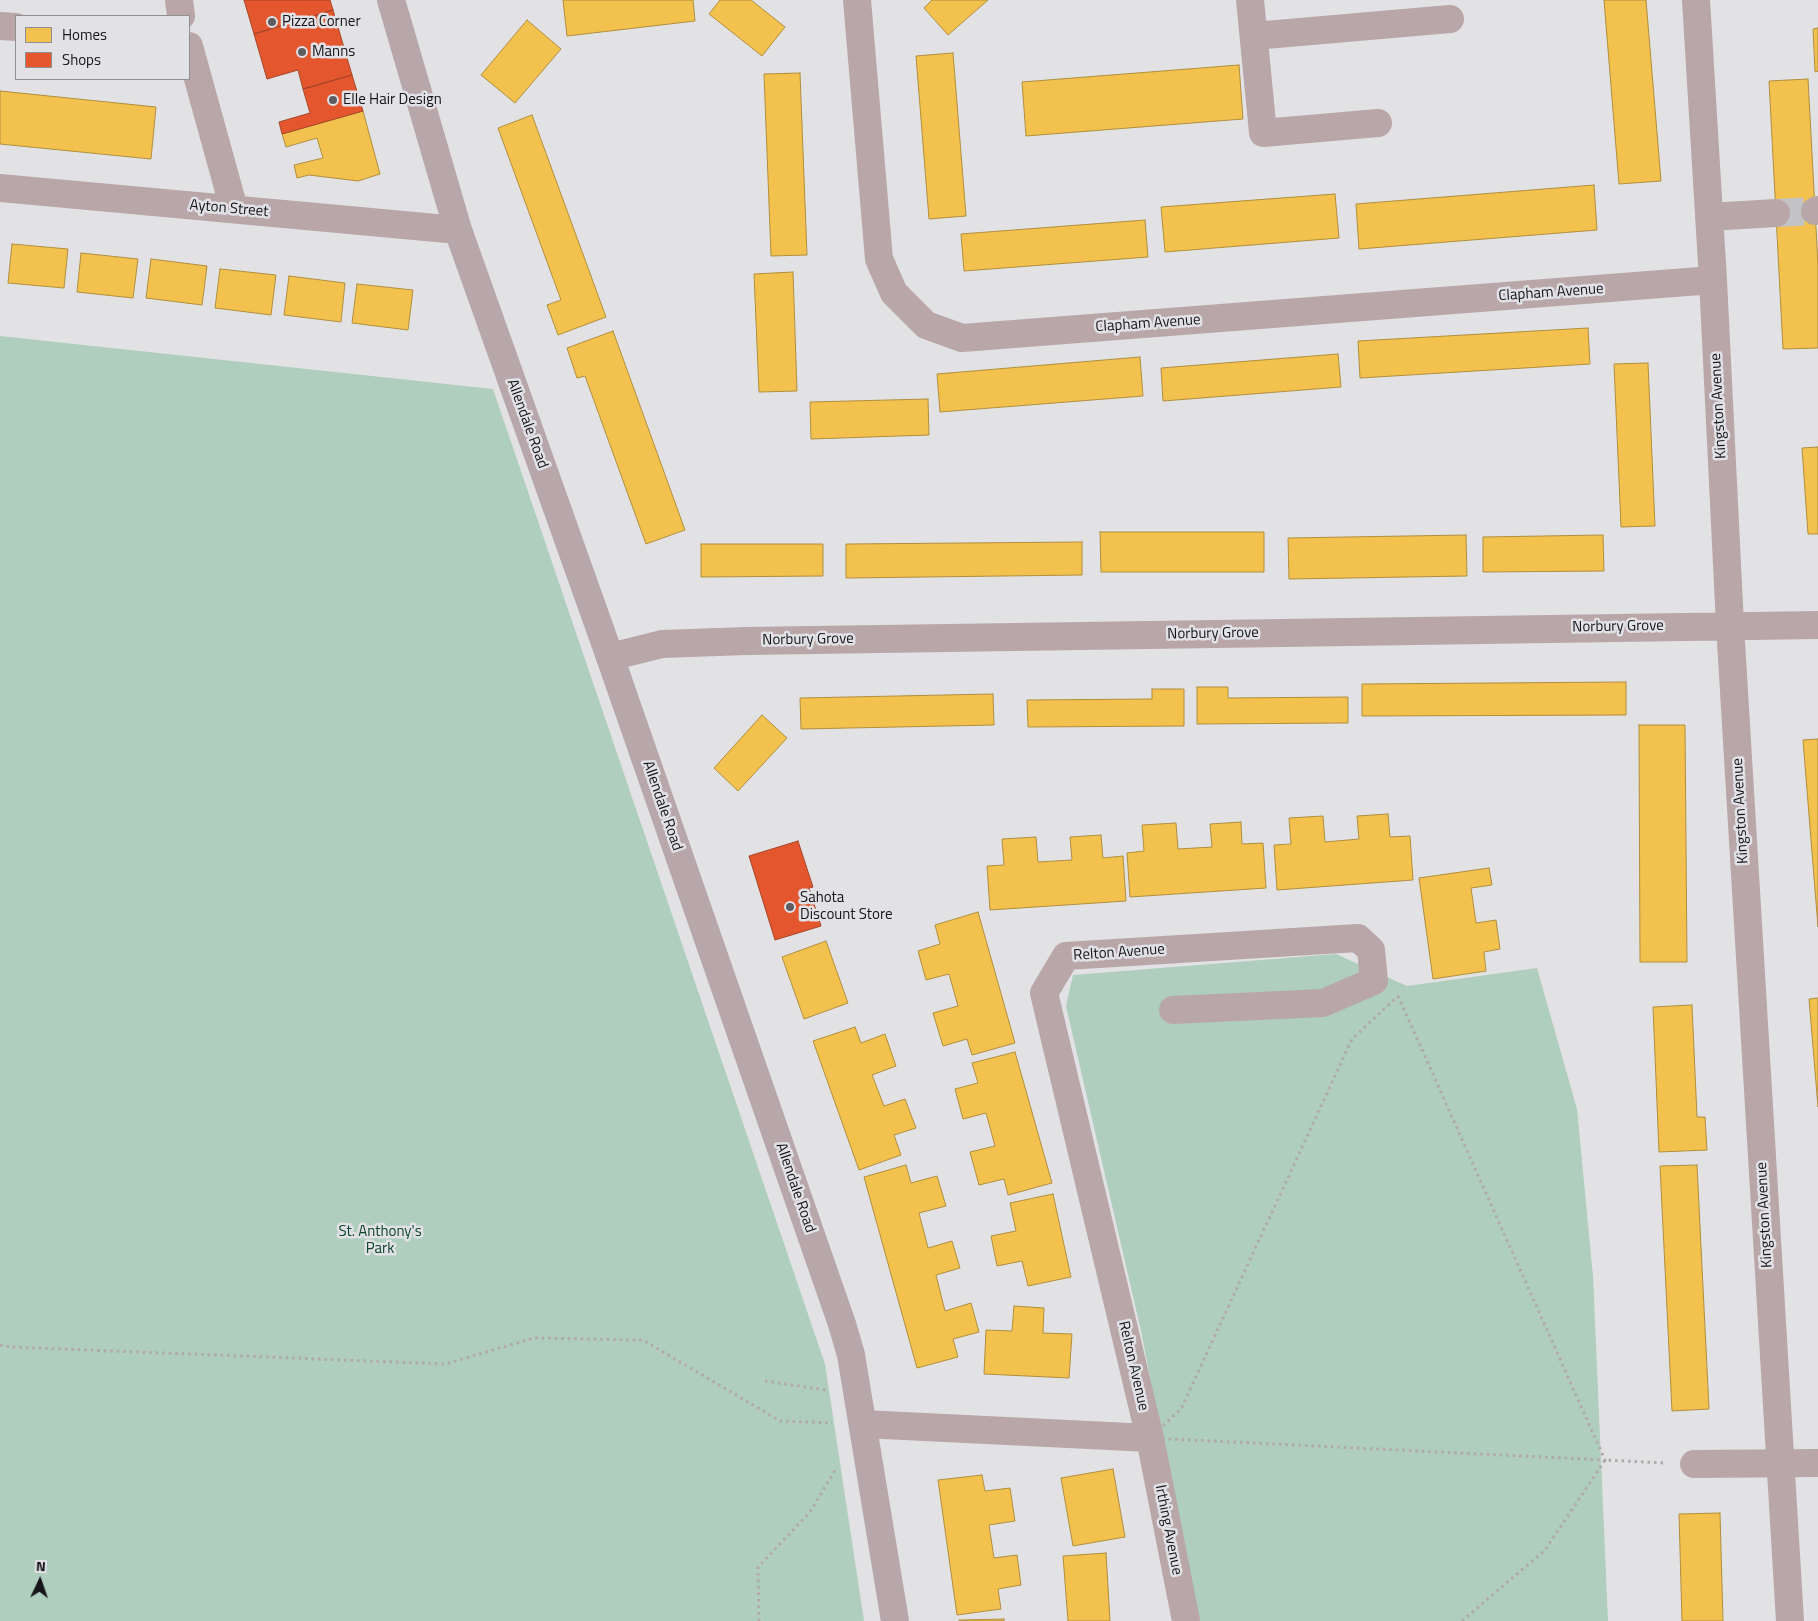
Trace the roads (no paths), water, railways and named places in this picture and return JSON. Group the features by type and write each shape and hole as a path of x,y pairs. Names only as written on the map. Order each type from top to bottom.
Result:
{"main road":[{"name":"Allendale Road","path":"391,0 458,230 610,657 842,1324 851,1355 895,1621"}],"street":[{"path":"179,0 181,15"},
{"name":"Clapham Avenue","path":"857,0 879,259 894,293 926,326 962,338 1713,280"},
{"path":"1250,0 1263,133 1378,123"},
{"name":"Kingston Avenue","path":"1696,0 1713,280 1730,625 1790,1621"},
{"path":"1254,36 1450,19"},
{"path":"0,26 15,27"},
{"path":"190,50 234,209"},
{"name":"Ayton Street","path":"0,188 458,230"},
{"path":"1709,216 1776,213"},
{"name":"Norbury Grove","path":"610,657 662,644 710,642 1818,625"},
{"name":"Relton Avenue","path":"1150,1438 1044,993 1066,956 1358,938 1372,950 1374,981 1323,1003 1172,1010"},
{"path":"863,1424 1150,1438"},
{"name":"Irthing Avenue","path":"1150,1438 1186,1621"},
{"path":"1694,1464 1818,1463"}],"tunnel":[{"path":"1776,213 1815,211"}],"place":[{"name":"Pizza Corner","path":"272,22"},
{"name":"Manns","path":"302,52"},
{"name":"Elle Hair Design","path":"333,100"},
{"name":"Sahota Discount Store","path":"790,907"}],"park label":[{"name":"St. Anthony's Park","path":"380,1240"}]}
